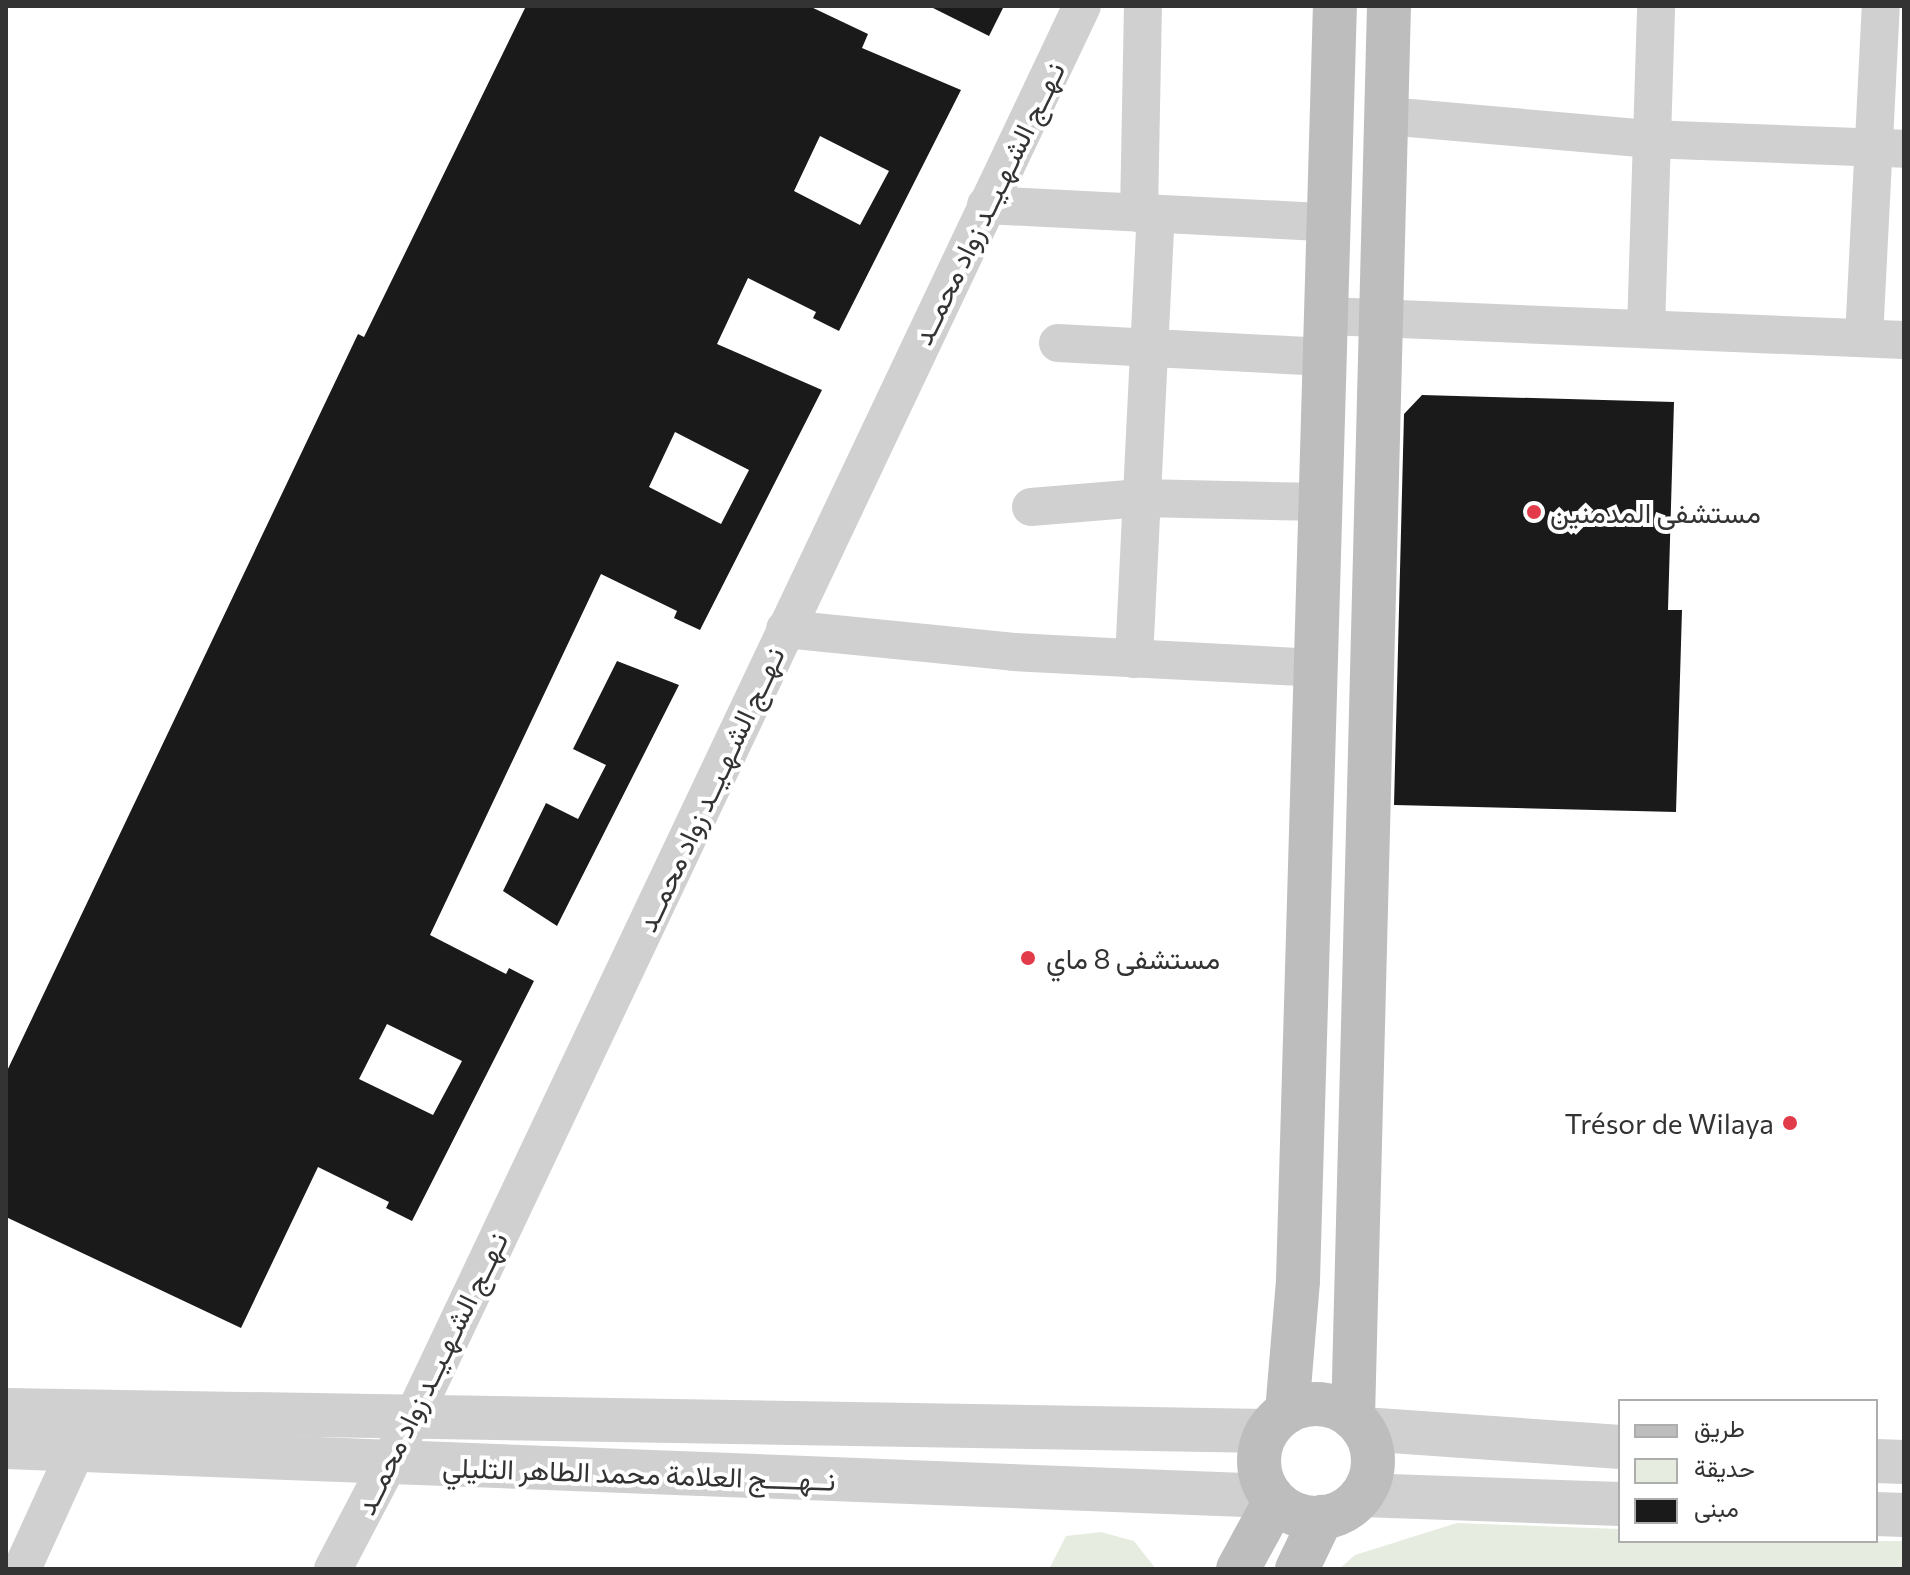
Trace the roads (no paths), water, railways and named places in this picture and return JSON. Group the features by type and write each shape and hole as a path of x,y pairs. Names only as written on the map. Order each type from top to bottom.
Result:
{"main road":[{"path":"1335,6 1326,222 1327,337 1298,1280 1277,1421 1259,1465 1273,1498 1297,1515 1322,1517 1362,1495 1373,1462 1358,1423 1377,317 1389,6"},
{"path":"1277,1421 1321,1404 1358,1423"},
{"path":"1238,1569 1273,1498"},
{"path":"1297,1569 1322,1517"}],"street":[{"name":"نـهــج الشـهـيــد زواد محمــد","path":"333,1569 415,1413 1082,6"},
{"path":"1134,659 1149,344 1143,6"},
{"path":"1646,329 1648,139 1656,6"},
{"path":"1864,338 1891,148 1881,6"},
{"path":"1387,116 1648,139 1891,148"},
{"path":"986,205 1326,222"},
{"path":"1058,343 1149,344 1327,337 1377,317 1904,340"},
{"path":"1031,507 1141,498 1322,502"},
{"path":"785,629 1134,659 1317,668"},
{"name":"نــهــــج العلامة محمد الطاهر التليلي","path":"6,1410 85,1434 388,1465 1273,1498"},
{"name":"نــهــــج العلامة محمد الطاهر التليلي","path":"6,1447 85,1434 415,1413 1277,1421"},
{"path":"1358,1423 1618,1447"},
{"path":"22,1569 85,1434"},
{"path":"1878,1461 1904,1462"},
{"path":"1362,1495 1618,1504"},
{"path":"1878,1514 1904,1515"}],"place":[{"name":"مستشفى المدمنين","path":"1534,512"},
{"name":"مستشفى 8 ماي","path":"1028,958"},
{"name":"Trésor de Wilaya","path":"1790,1123"}]}
